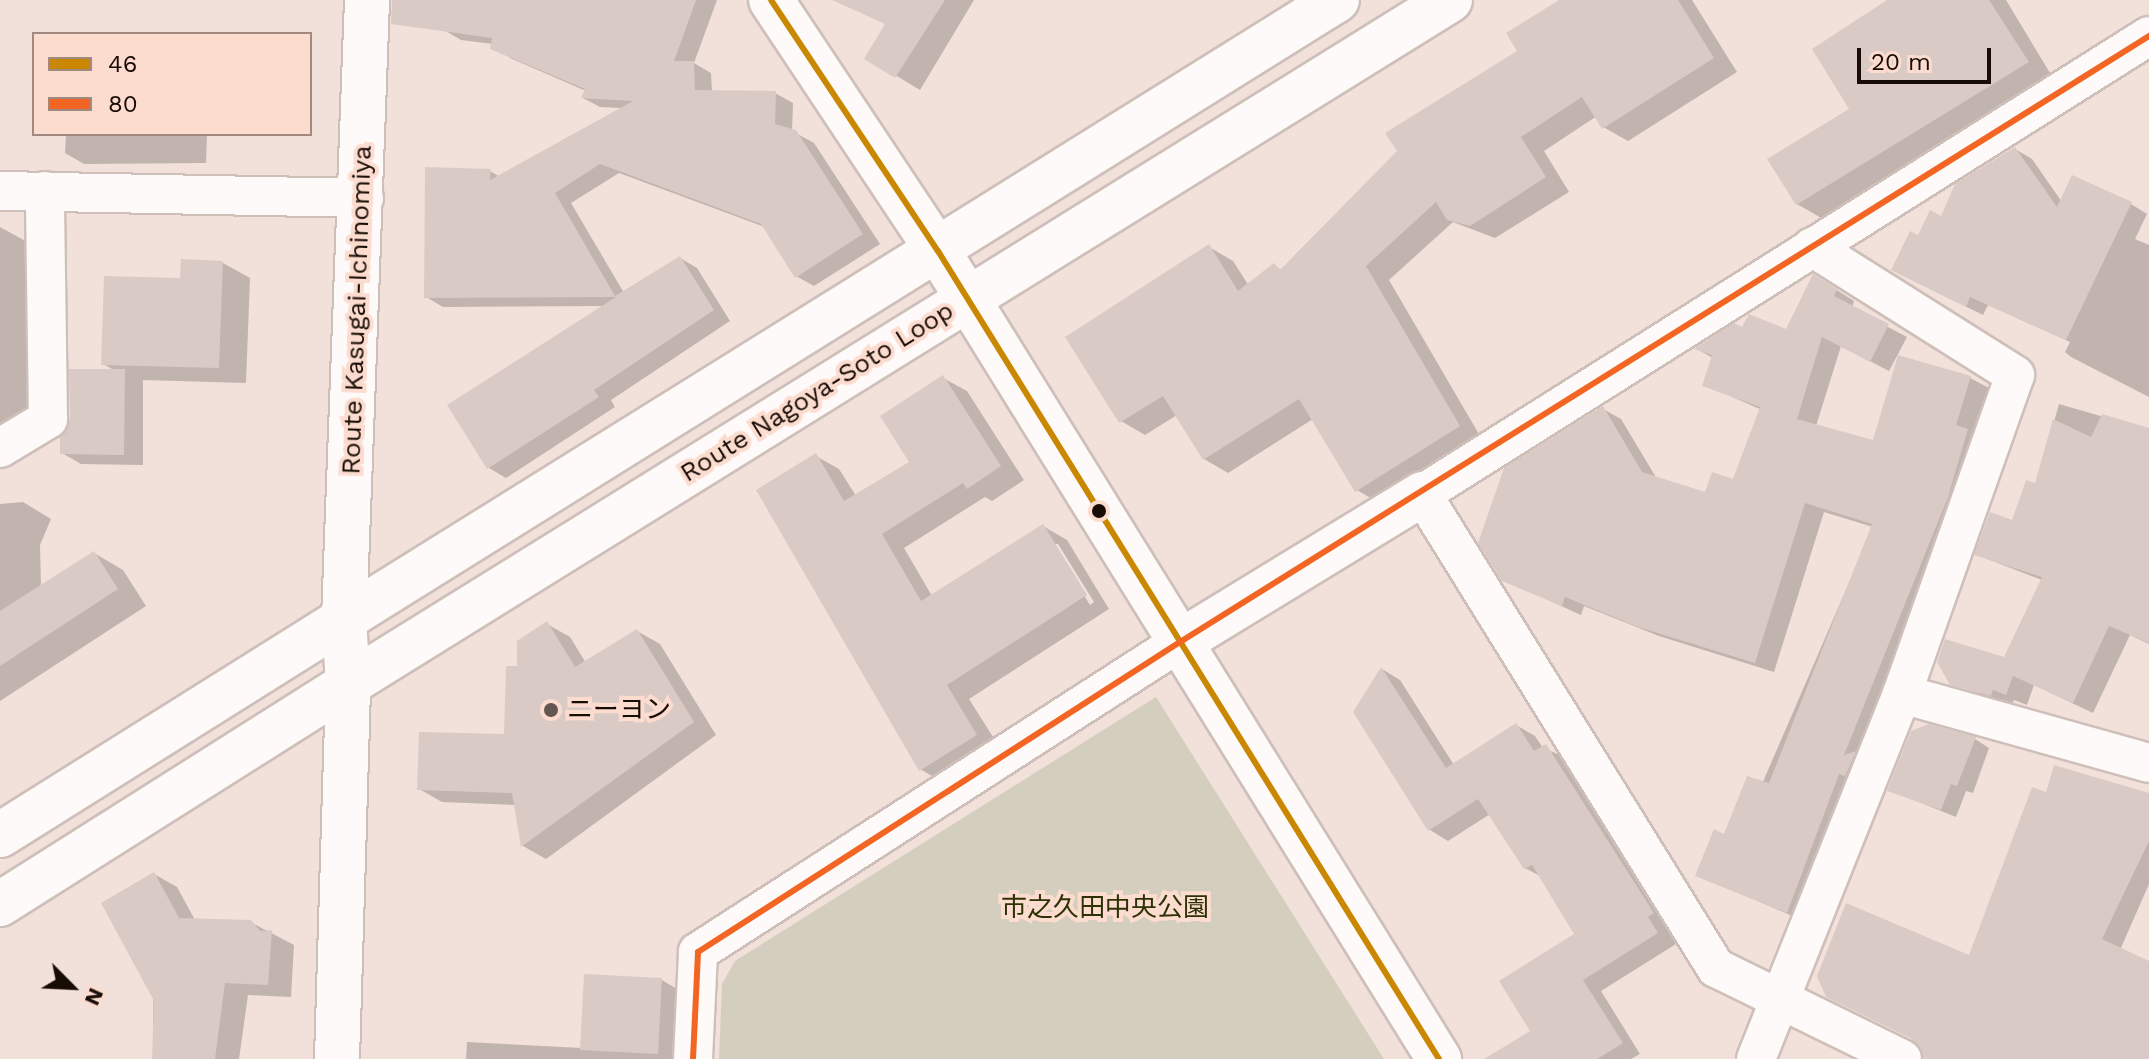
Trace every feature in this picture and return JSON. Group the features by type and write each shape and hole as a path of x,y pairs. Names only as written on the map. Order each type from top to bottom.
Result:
{"main road":[{"name":"Route Kasugai-Ichinomiya","path":"337,1059 348,684 344,619 364,198 367,0"},
{"path":"771,0 938,251 1439,1059"},
{"path":"0,835 1337,0"},
{"name":"Route Nagoya-Soto Loop","path":"348,684 1450,0"},
{"path":"1180,642 1422,494"},
{"path":"0,904 348,684"}],"street":[{"path":"1902,1059 1716,968 1422,494 2149,36"},
{"path":"0,191 364,198"},
{"path":"0,448 48,419 45,191"},
{"path":"1756,1059 1902,694 2015,375 1812,247"},
{"path":"693,1059 698,952 1180,642"},
{"path":"1902,694 2149,763"}],"green space":[{"name":"市之久田中央公園","path":"1156,697 1384,1059 719,1059 722,984 735,961"}],"building":[{"path":"392,0 696,0 674,61 694,61 695,90 776,91 775,124 796,130 863,234 795,278 761,224 600,164 555,193 615,296 680,256 714,310 594,390 599,397 487,469 447,405 616,297 424,298 425,167 491,169 490,180 633,101 581,98 585,89 490,49 492,38 391,24"},
{"path":"832,0 945,0 895,78 864,59 885,24"},
{"path":"1559,0 1678,0 1714,58 1602,129 1582,97 1521,137 1546,177 1470,226 1447,220 1436,202 1366,266 1460,426 1355,492 1299,399 1203,460 1163,396 1119,423 1065,337 1209,244 1238,291 1274,263 1280,270 1397,151 1385,133 1517,51 1506,33"},
{"path":"1887,0 1989,0 2029,62 1796,205 1767,159 1849,109 1812,49"},
{"path":"2015,147 2057,207 2072,175 2132,202 2066,340 1970,297 1966,307 1891,270 1910,231 1918,235 1930,210 1941,216 1955,184"},
{"path":"181,259 223,261 219,368 101,365 104,276 180,278"},
{"path":"1813,274 1837,289 1834,296 1889,324 1870,362 1822,337 1797,419 1873,440 1898,355 1971,376 1956,425 1968,429 1948,497 1844,755 1856,751 1845,776 1839,774 1787,913 1695,876 1714,829 1724,834 1747,776 1769,783 1872,524 1805,503 1755,663 1638,627 1565,597 1562,606 1502,581 1478,543 1504,468 1603,406 1642,472 1705,492 1712,472 1733,479 1760,407 1702,386 1712,355 1694,349 1734,323 1742,327 1749,314 1786,329"},
{"path":"69,369 125,369 124,455 60,454 60,437 70,419"},
{"path":"943,375 1001,466 967,489 963,483 882,534 921,601 1043,524 1087,595 947,685 977,735 919,771 756,490 816,453 844,501 909,462 880,416"},
{"path":"2102,414 2149,428 2149,643 2109,626 2073,703 2013,676 2006,695 1993,690 1991,696 1950,685 1937,662 1945,639 2004,657 2042,577 1974,555 1990,512 2012,520 2026,480 2035,483 2053,419 2091,437"},
{"path":"94,551 118,589 0,666 0,611"},
{"path":"547,621 575,667 637,629 694,722 521,847 512,793 417,790 419,732 504,734 506,666 517,666 517,641"},
{"path":"1381,667 1446,768 1516,723 1534,751 1546,744 1654,913 1648,917 1658,933 1583,980 1623,1043 1597,1059 1484,1059 1530,1031 1499,981 1574,934 1532,865 1524,869 1478,799 1428,831 1353,712"},
{"path":"1929,724 1976,737 1957,786 1951,784 1941,810 1887,791 1911,731"},
{"path":"2054,765 2149,793 2149,841 2102,939 2149,961 2149,1059 1924,1059 1912,1039 1826,997 1817,976 1846,903 1969,955 2032,787 2046,792"},
{"path":"154,872 179,918 251,920 260,931 272,930 268,985 225,983 215,1059 152,1059 154,1001 101,903"},
{"path":"584,974 662,978 658,1054 580,1050"}],"transit line":[{"name":"46","path":"771,0 938,251 1439,1059"},
{"name":"80","path":"693,1059 698,952 1180,642 2149,36"}],"place":[{"name":"ニーヨン","path":"551,710"}]}
